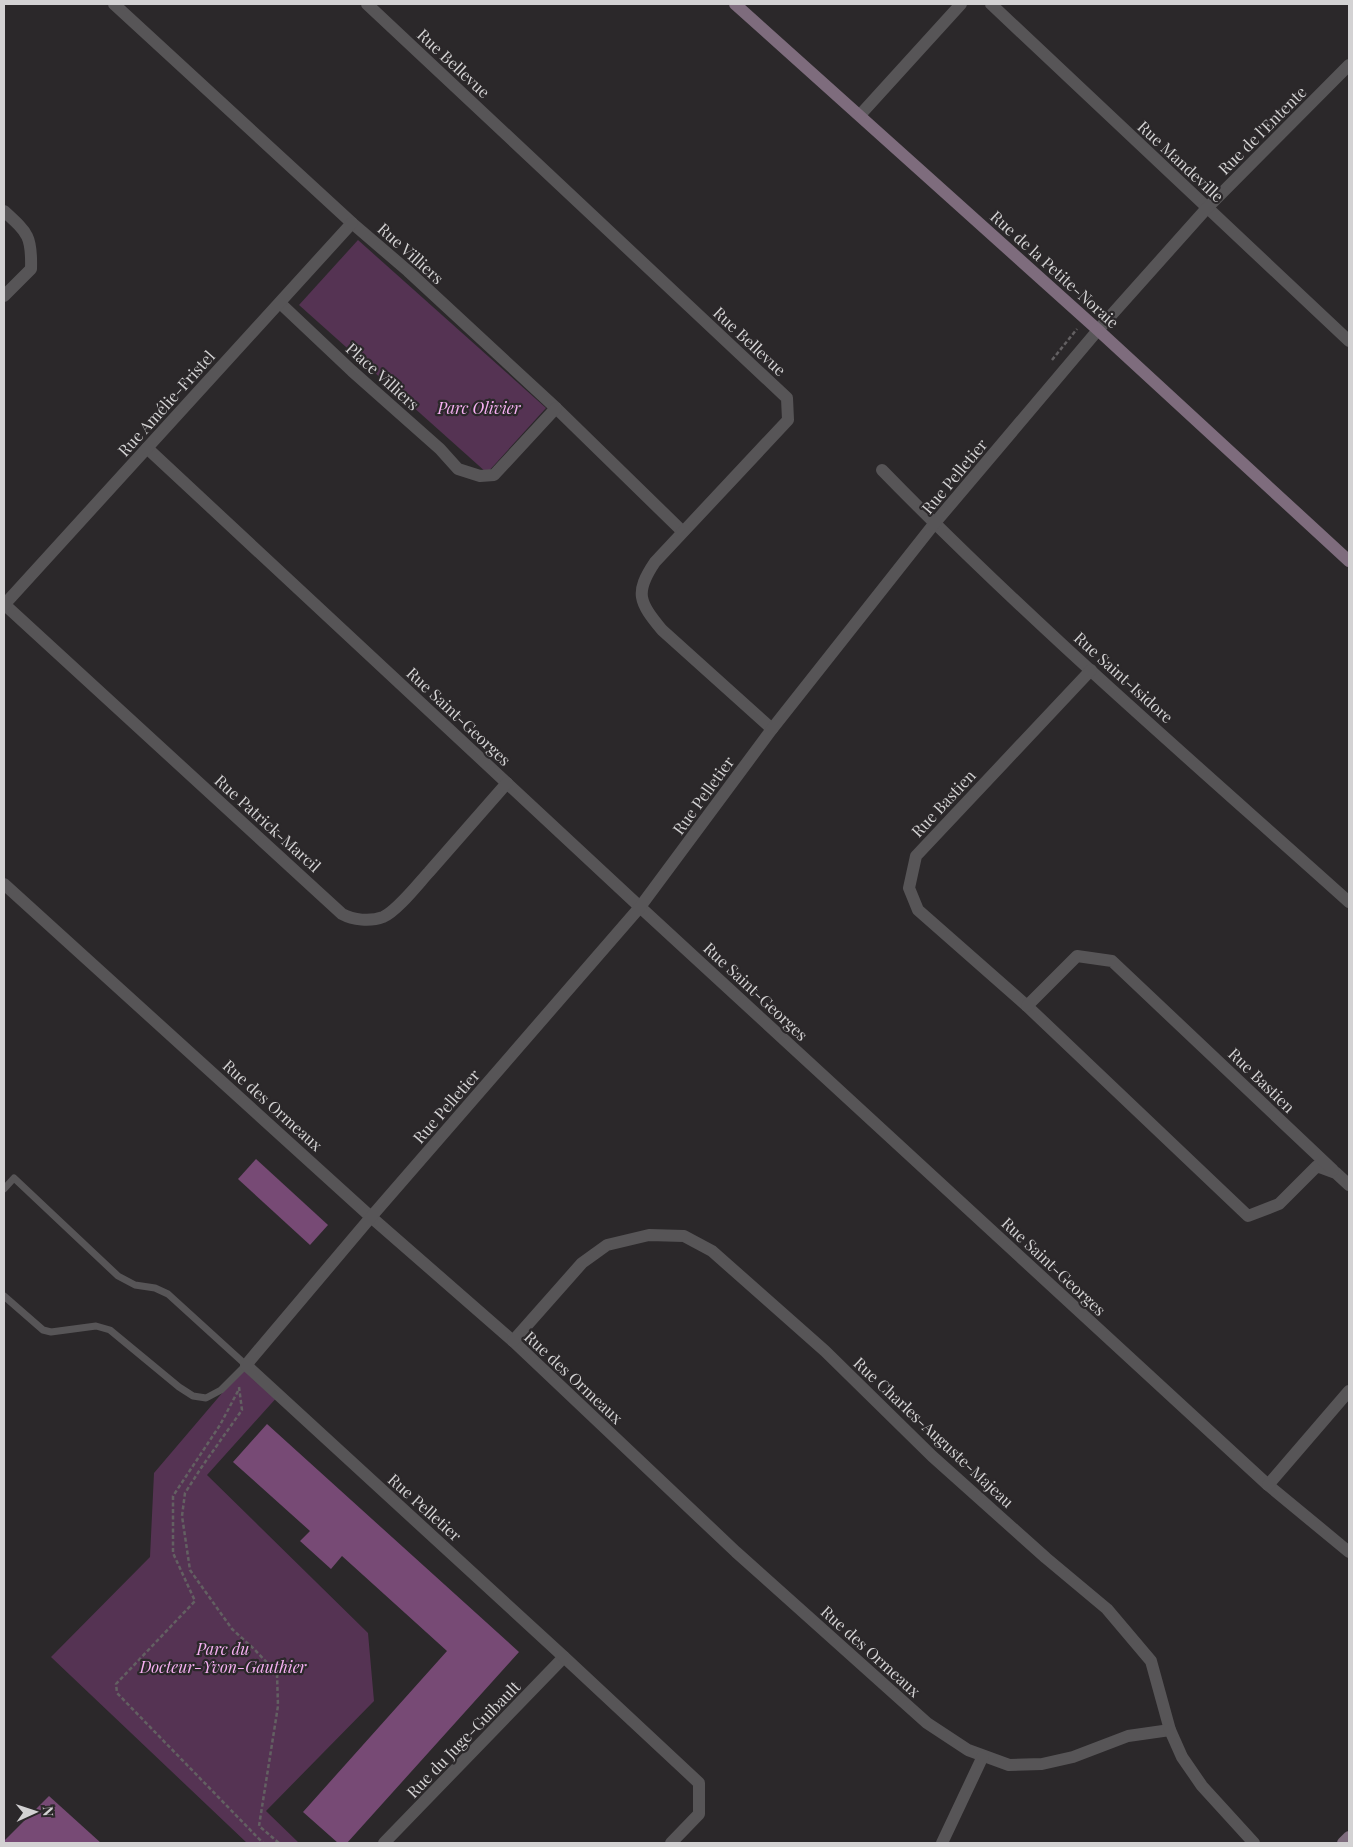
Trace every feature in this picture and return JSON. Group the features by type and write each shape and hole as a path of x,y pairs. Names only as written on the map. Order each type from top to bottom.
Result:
{"street":[{"name":"Rue Villiers","path":"114,4 556,408 682,531"},
{"name":"Rue Bellevue","path":"367,4 787,398 788,420 655,562 644,577 641,589 642,603 648,614 662,630 772,729"},
{"name":"Rue de la Petite-Noraie","path":"735,4 1086,318 1349,561"},
{"path":"860,116 961,4"},
{"name":"Rue Mandeville","path":"991,4 1349,341"},
{"name":"Rue de l'Entente","path":"1098,330 1207,208 1349,65"},
{"path":"4,211 24,230 32,248 31,269 4,296"},
{"name":"Rue Amélie-Fristel","path":"4,605 352,223"},
{"name":"Place Villiers","path":"280,303 352,371 440,449 458,469 480,476 494,474 556,408"},
{"name":"Rue Pelletier","path":"671,1843 699,1814 699,1783 246,1365 371,1216 640,907 772,729 934,524 1098,330"},
{"name":"Rue Saint-Georges","path":"146,448 640,907 1268,1485 1349,1552"},
{"name":"Rue Saint-Isidore","path":"882,470 934,524 1091,670 1349,902"},
{"name":"Rue Patrick-Marcil","path":"4,605 342,914 349,918 359,920 382,917 391,912 507,783"},
{"name":"Rue Bastien","path":"1091,670 916,856 909,888 918,910 1027,1006 1248,1216 1278,1204 1317,1166 1336,1173"},
{"name":"Rue des Ormeaux","path":"4,884 371,1216 513,1341 736,1552 927,1723 968,1750 1009,1765 1042,1764 1073,1757 1128,1736 1170,1730"},
{"name":"Rue Bastien","path":"1027,1006 1076,956 1112,961 1349,1186"},
{"name":"Rue Charles-Auguste-Majeau","path":"513,1341 582,1263 607,1245 649,1234 684,1236 712,1251 825,1351 932,1456 1107,1610 1151,1661 1170,1730 1182,1757 1202,1786 1254,1843"},
{"path":"1268,1485 1349,1391"},
{"name":"Rue du Juge-Guibault","path":"384,1843 564,1657"},
{"path":"942,1843 983,1756"},
{"path":"1343,1843 1349,1836"}],"lane":[{"path":"4,1188 14,1178 118,1276 135,1285 155,1288 168,1294 246,1365 221,1390 206,1398 193,1396 179,1387 110,1330 96,1326 51,1332 44,1330 4,1296"}],"path":[{"path":"1049,364 1086,318"},
{"path":"246,1365 239,1388 220,1425 173,1496 174,1553 195,1601 116,1684 117,1693 262,1843"},
{"path":"239,1388 242,1410 200,1468 185,1493 182,1516 190,1570 232,1629 276,1673 278,1706 259,1826 279,1843"}],"green space":[{"name":"Parc Olivier","path":"358,240 546,408 487,473 299,305"},
{"name":"Parc du Docteur-Yvon-Gauthier","path":"246,1365 279,1395 207,1475 368,1633 374,1701 266,1811 299,1843 247,1843 51,1657 150,1557 154,1473"}],"building":[{"path":"256,1159 328,1225 310,1245 238,1179"},
{"path":"267,1424 519,1652 347,1843 338,1843 303,1812 447,1651 342,1556 331,1569 300,1541 310,1531 233,1462"},
{"path":"49,1796 101,1843 4,1843"}]}
